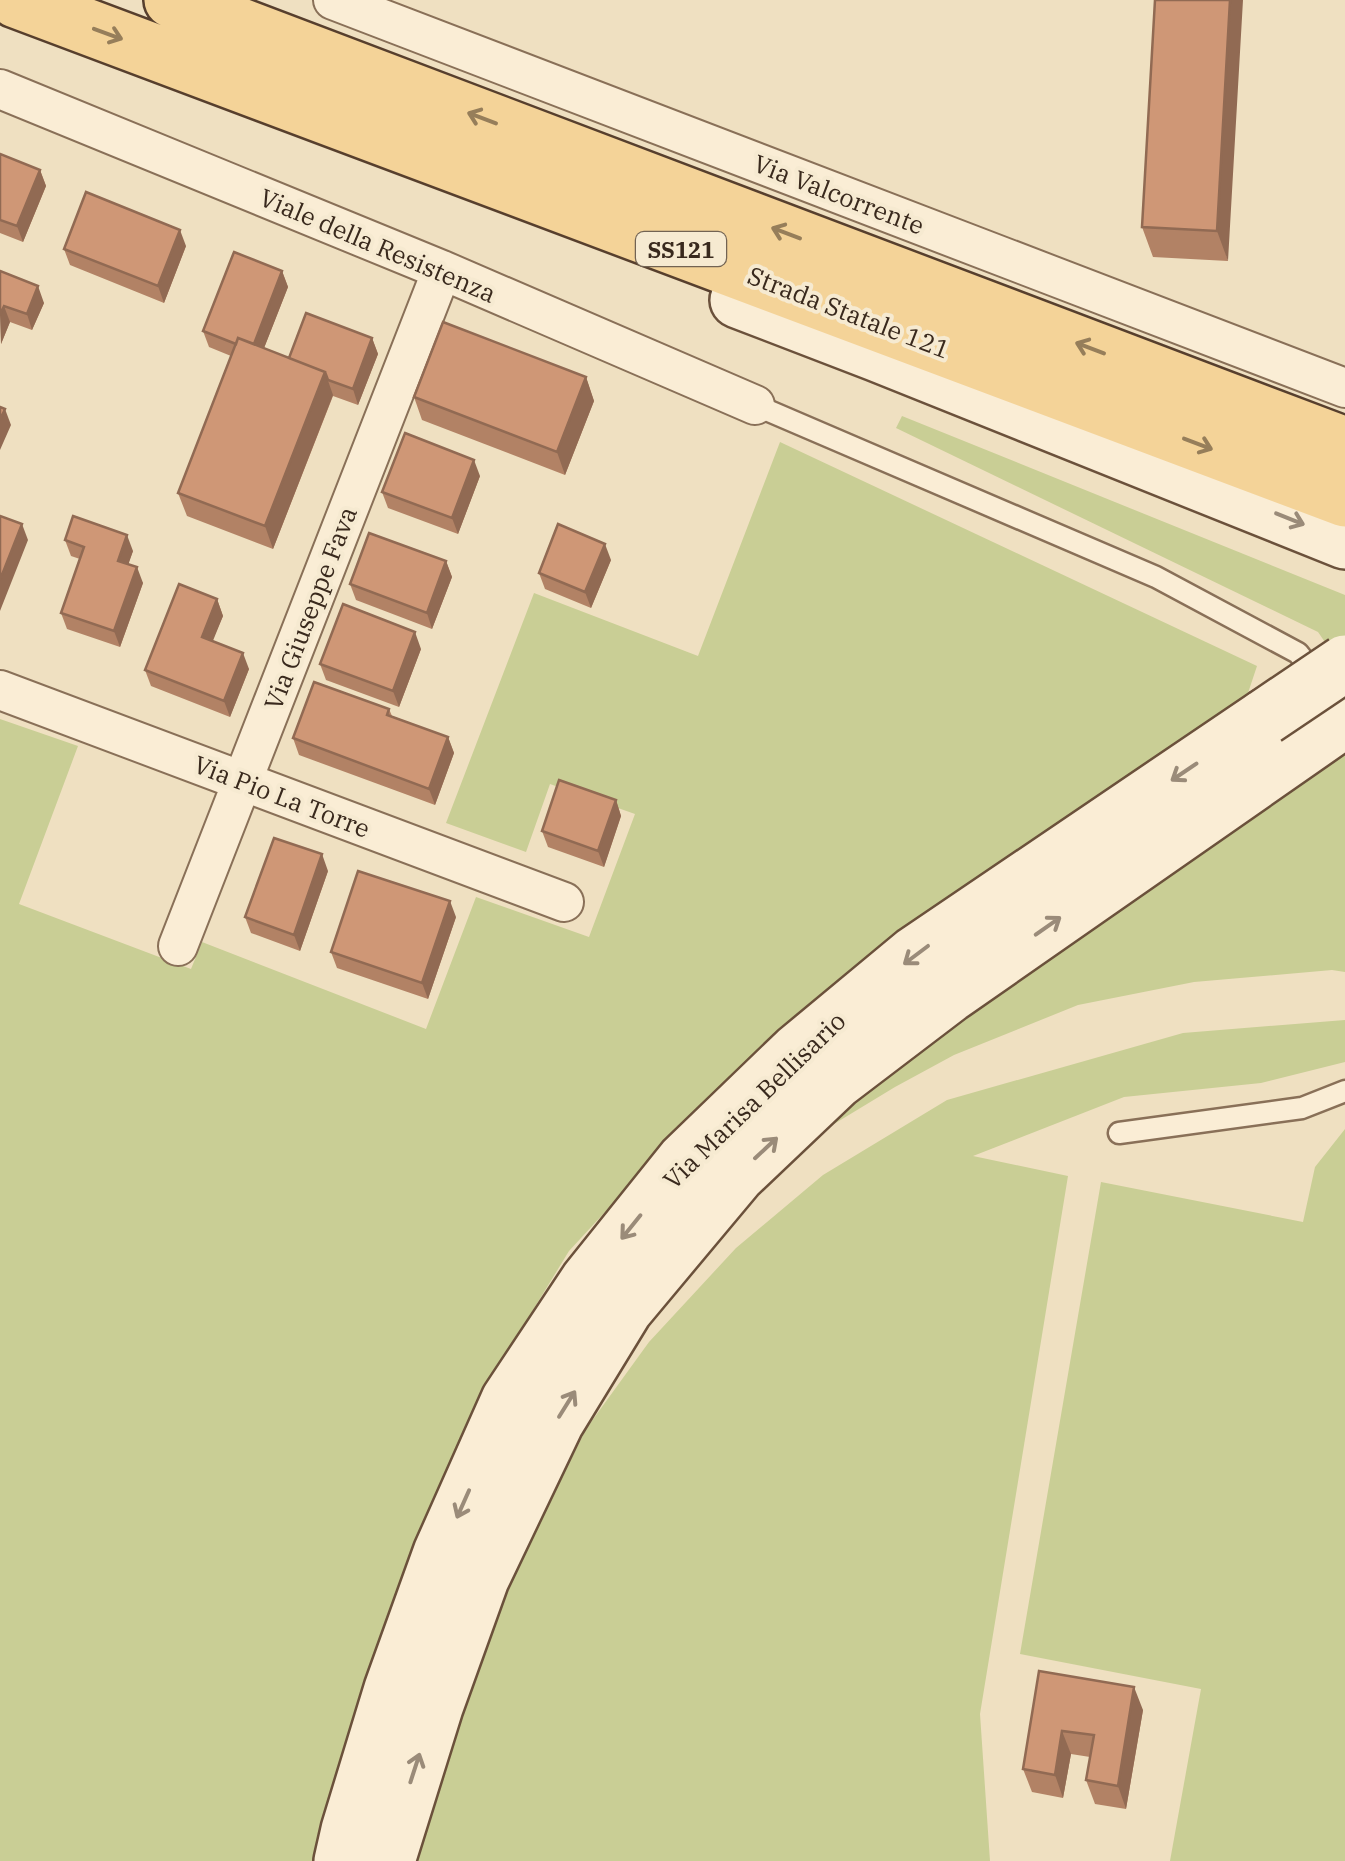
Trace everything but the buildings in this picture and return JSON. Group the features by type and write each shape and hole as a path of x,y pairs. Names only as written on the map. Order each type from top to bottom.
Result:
{"main road":[{"name":"Strada Statale 121","path":"16,0 1345,499"},
{"name":"Strada Statale 121","path":"172,0 1345,445"},
{"path":"460,166 714,291 1345,541"},
{"path":"1276,738 1345,663"},
{"path":"1276,738 1345,716"},
{"name":"Via Marisa Bellisario","path":"342,1861 392,1689 442,1553 509,1400 588,1281 685,1160 797,1052 915,954 1276,738"},
{"name":"Via Marisa Bellisario","path":"387,1861 481,1579 556,1422 625,1310 737,1175 836,1081 1276,738"}],"street":[{"name":"Via Valcorrente","path":"334,0 1345,388"},
{"name":"Viale della Resistenza","path":"0,90 442,270 755,405"},
{"name":"Via Giuseppe Fava","path":"178,946 442,270"},
{"name":"Via Pio La Torre","path":"0,690 564,902"}],"lane":[{"path":"755,405 1156,578 1298,653 1345,716"},
{"path":"1119,1133 1302,1108 1345,1091"}],"green space":[{"path":"902,416 1345,595 1345,671 1318,632 896,428"},
{"path":"780,442 1257,666 1248,693 963,889 700,1109 569,1251 500,1364 413,1548 360,1702 322,1861 0,1861 0,719 78,746 19,904 191,969 202,942 426,1029 476,897 589,937 635,814 550,784 526,852 446,823 534,593 698,656"},
{"path":"1345,748 1345,972 1194,982 1078,1005 954,1055 834,1124 821,1122 906,1047"},
{"path":"1345,1020 1345,1062 1261,1083 1124,1097 973,1156 1068,1176 980,1714 990,1861 418,1861 450,1741 517,1568 586,1429 649,1342 736,1248 823,1175 947,1100 1183,1033"},
{"path":"1345,1129 1345,1861 1170,1861 1201,1689 1020,1654 1101,1182 1303,1222 1315,1167"}]}
